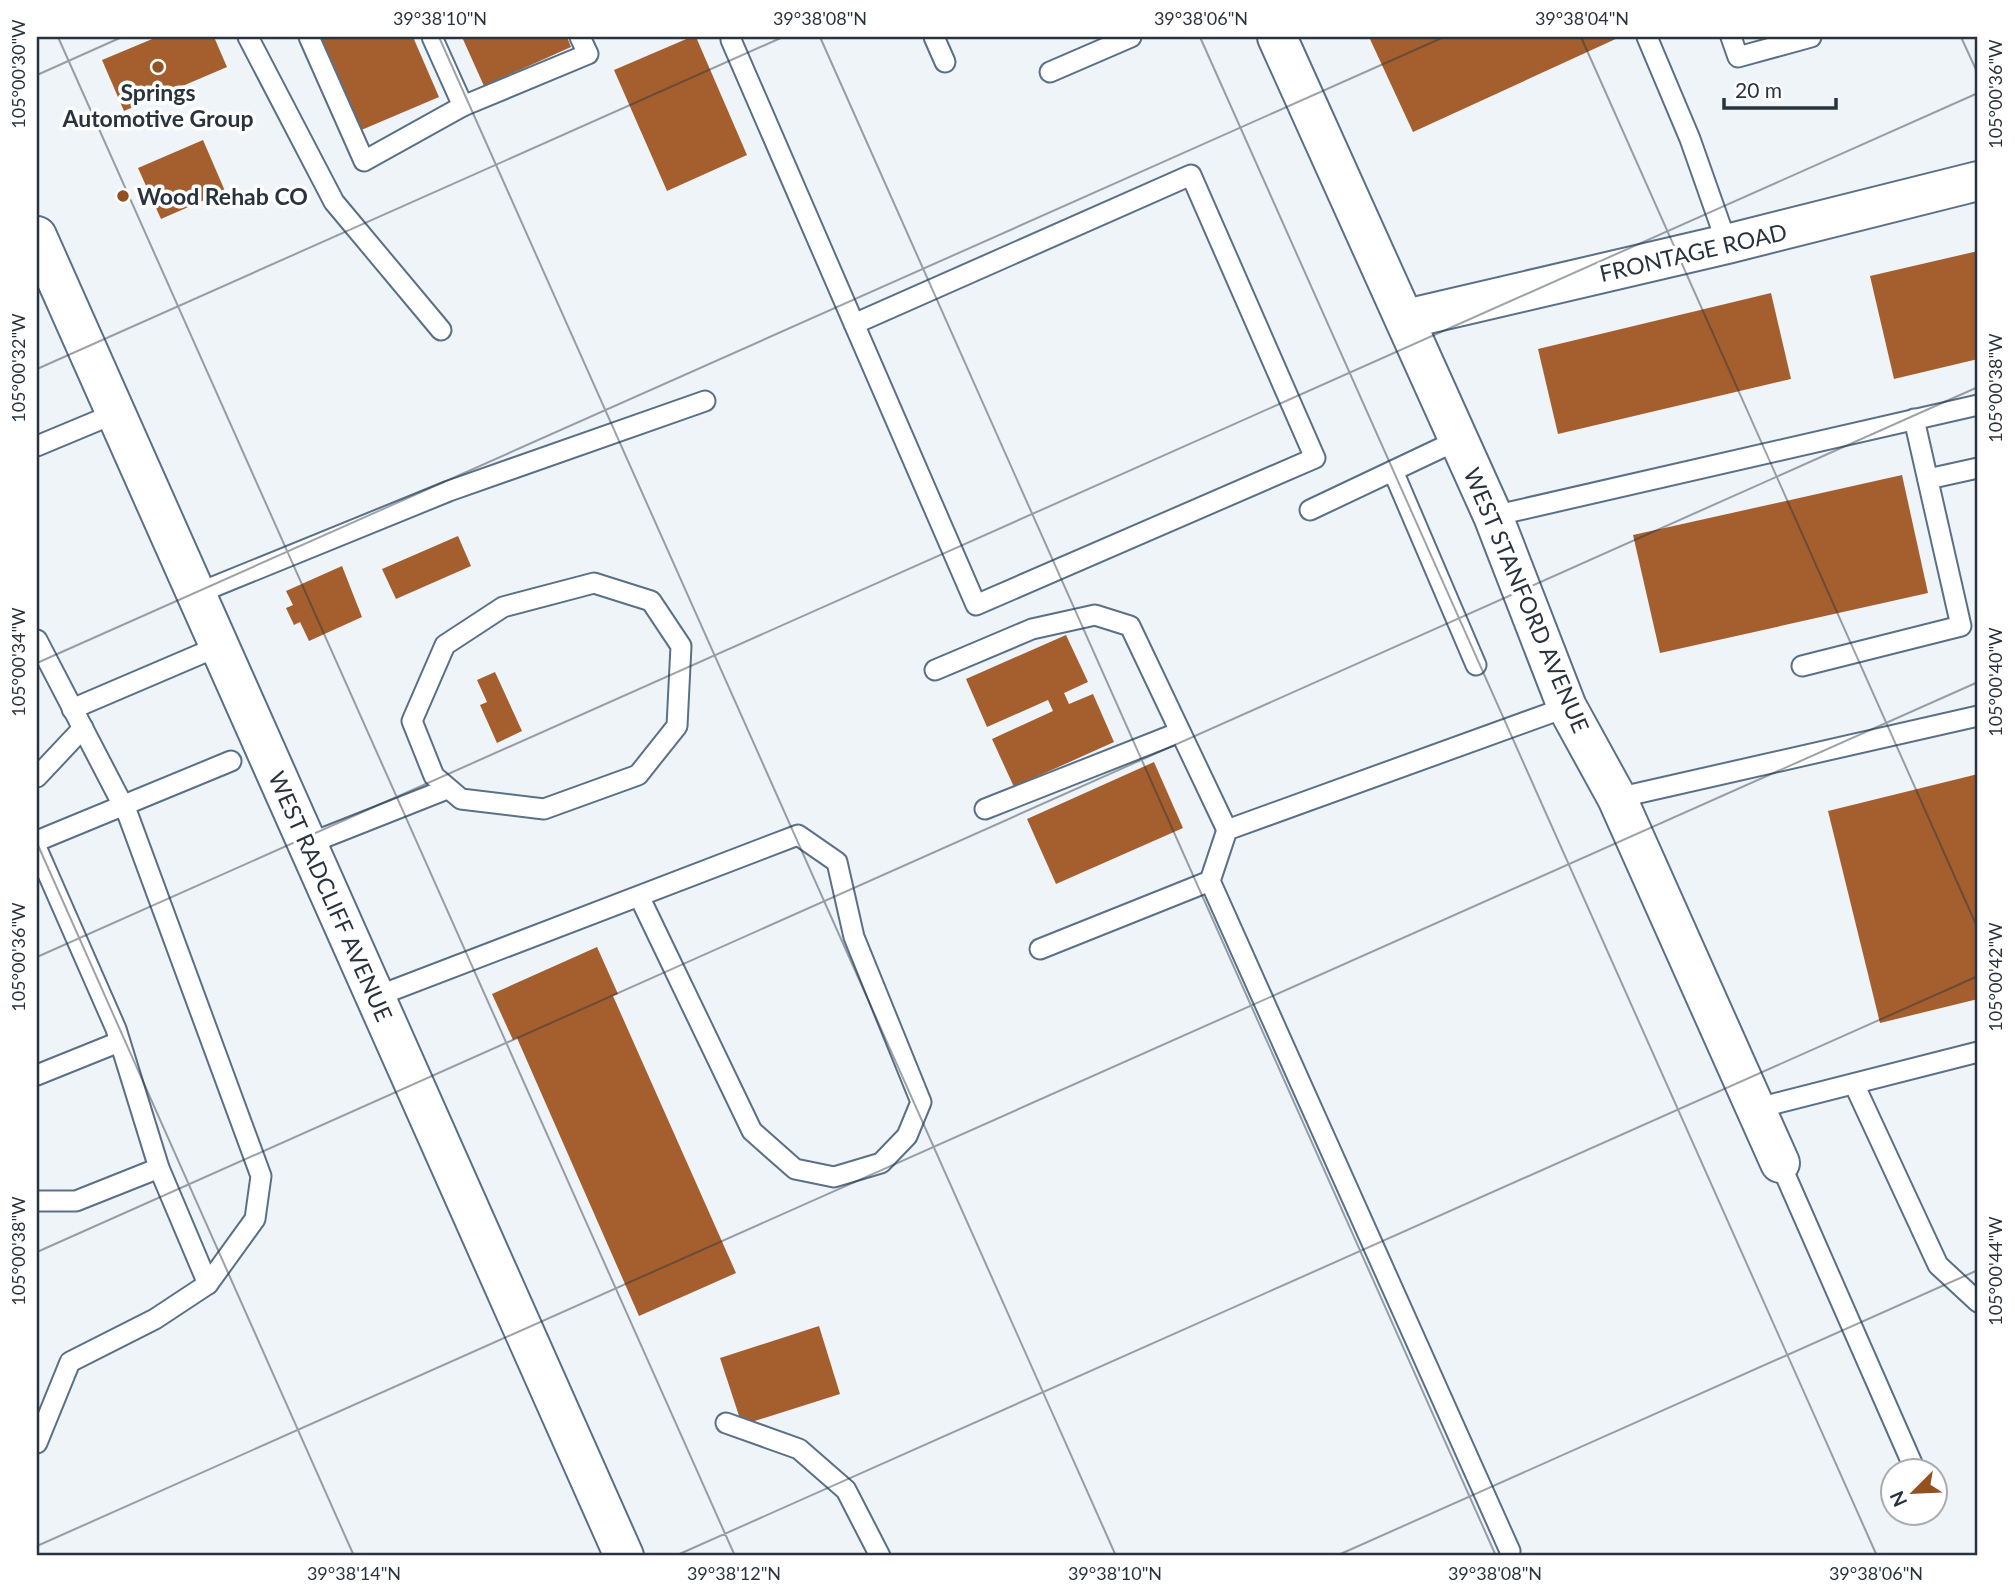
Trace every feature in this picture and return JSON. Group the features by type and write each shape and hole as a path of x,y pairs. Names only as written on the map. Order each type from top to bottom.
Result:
{"street":[{"name":"WEST STANFORD AVENUE","path":"1277,37 1460,439 1567,707 1617,798 1780,1163"},
{"name":"FRONTAGE ROAD","path":"1406,319 1727,244 1978,181"},
{"name":"WEST RADCLIFF AVENUE","path":"37,236 624,1556"}],"lane":[{"path":"248,37 334,202 441,330"},
{"path":"309,37 364,161 463,106 588,54 580,37"},
{"path":"432,37 463,106"},
{"path":"732,37 854,324 976,605 1315,458 1191,175 854,324"},
{"path":"934,37 945,62"},
{"path":"1050,72 1131,37"},
{"path":"1647,37 1690,139 1727,244"},
{"path":"1731,37 1738,57 1811,37"},
{"path":"196,594 449,491 705,401"},
{"path":"1493,516 1978,405"},
{"path":"1802,666 1961,626 1914,419"},
{"path":"37,446 97,421"},
{"path":"1310,510 1460,439"},
{"path":"1928,479 1978,468"},
{"path":"1393,471 1476,664"},
{"path":"594,583 651,601 681,646 677,726 638,775 544,809 461,799 447,789 434,776 412,721 445,645 503,607 594,583"},
{"path":"935,670 1032,629 1094,615 1130,626 1227,830 1210,881 1510,1551"},
{"path":"37,641 122,804 261,1176 255,1219 208,1284 155,1319 70,1362 37,1443"},
{"path":"72,709 203,653"},
{"path":"1227,830 1567,707"},
{"path":"1617,798 1978,716"},
{"path":"37,777 83,728"},
{"path":"985,809 1180,732"},
{"path":"37,841 231,761"},
{"path":"307,844 447,789"},
{"path":"375,997 798,835 837,862 854,937 921,1101 907,1136 881,1163 834,1177 794,1169 752,1131 639,896"},
{"path":"37,849 119,1042 159,1168 208,1284"},
{"path":"1040,949 1210,881"},
{"path":"37,1075 119,1042"},
{"path":"1754,1109 1978,1052"},
{"path":"1854,1084 1938,1265 1978,1302"},
{"path":"1780,1163 1908,1456"},
{"path":"37,1201 76,1201 159,1168"},
{"path":"726,1423 799,1449 846,1490 880,1556"}],"building":[{"path":"157,37 214,37 227,67 124,111 102,60"},
{"path":"318,37 413,37 439,97 359,131"},
{"path":"462,37 567,37 571,47 484,86"},
{"path":"696,37 747,155 667,191 614,70"},
{"path":"1369,37 1620,37 1413,132"},
{"path":"203,140 225,191 161,219 138,168"},
{"path":"1978,251 1978,359 1894,379 1870,276"},
{"path":"1771,293 1791,379 1558,434 1538,349"},
{"path":"1902,475 1928,593 1660,653 1633,535"},
{"path":"458,536 471,566 396,599 382,569"},
{"path":"342,566 362,617 309,641 300,622 294,625 286,608 293,605 286,591"},
{"path":"1066,635 1088,682 1064,693 1069,704 1093,694 1114,742 1014,787 992,739 1053,711 1048,700 987,727 966,679"},
{"path":"495,672 522,731 497,743 480,705 487,702 477,680"},
{"path":"1154,762 1183,828 1056,884 1027,819"},
{"path":"1978,774 1978,999 1880,1023 1828,811"},
{"path":"597,947 618,994 613,996 736,1273 639,1316 517,1038 513,1040 492,994"},
{"path":"819,1326 840,1394 742,1425 720,1358"}],"place":[{"name":"Springs Automotive Group","path":"158,67"},
{"name":"Wood Rehab CO","path":"123,196"}]}
